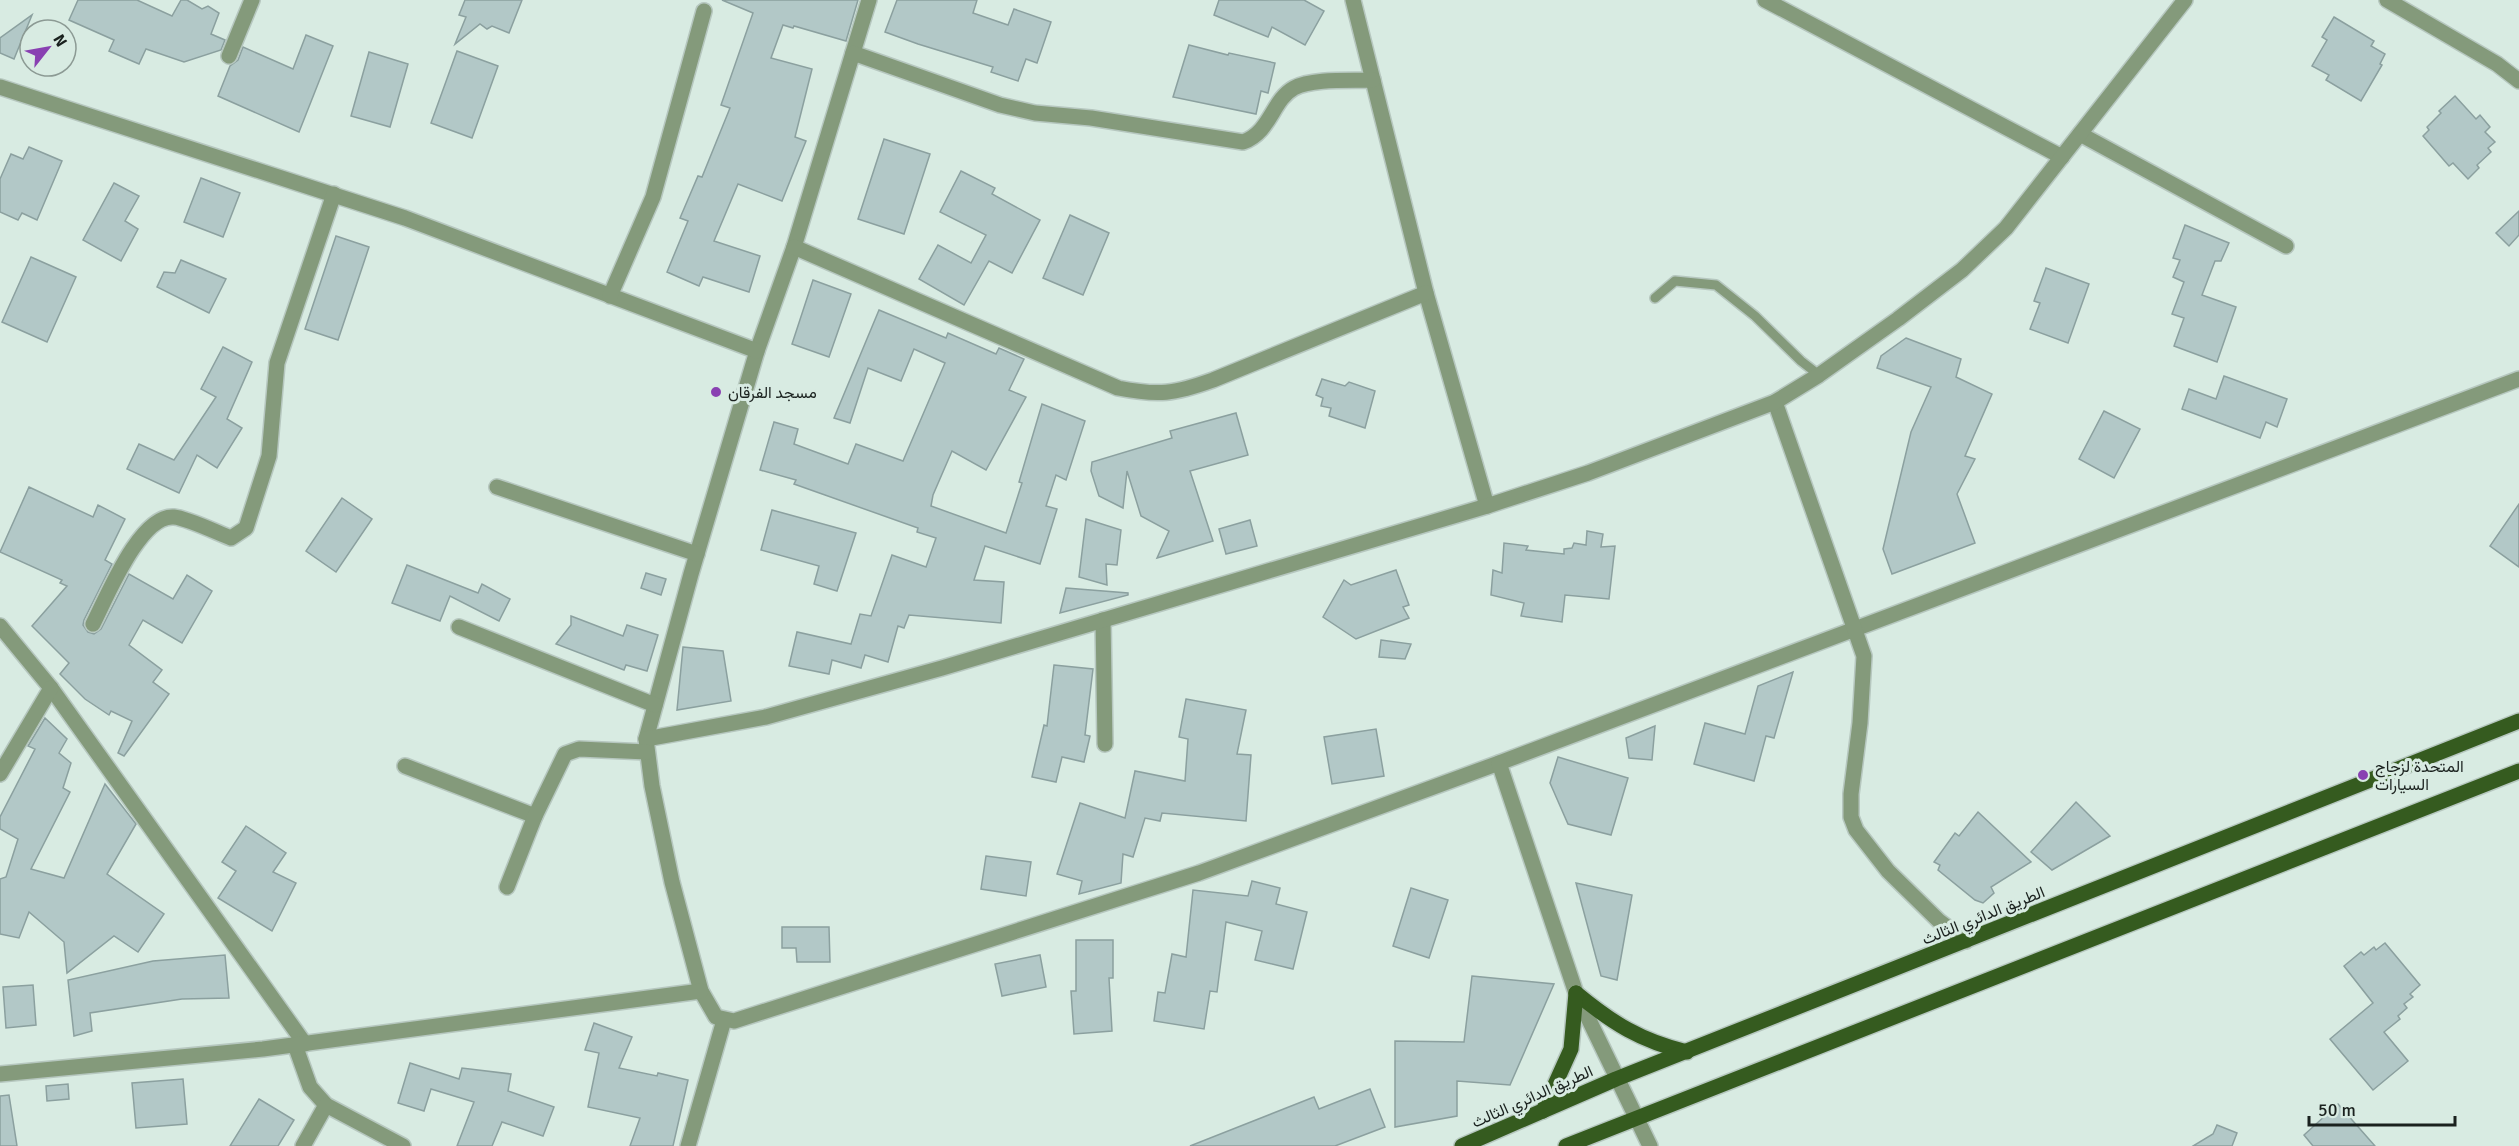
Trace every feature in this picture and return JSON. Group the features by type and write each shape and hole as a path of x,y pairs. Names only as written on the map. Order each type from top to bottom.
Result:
{"main road":[{"name":"الطريق الدائري الثالث","path":"1462,1146 1616,1079 2519,721"},
{"path":"1566,1146 2519,771"},
{"path":"1576,993 1617,1025 1638,1037 1687,1052"},
{"path":"1544,1111 1571,1049 1576,993"}],"street":[{"path":"229,56 252,0"},
{"path":"869,0 794,247 757,351 697,554 646,745 672,882 701,991 711,1011 716,1017 724,1020 734,1021 1199,873 1499,764 2519,379"},
{"path":"1353,0 1426,293 1487,506"},
{"path":"1765,0 2062,157"},
{"path":"507,887 535,816 565,754 571,750 646,745 766,717 942,668 1487,506 1588,473 1775,402 1819,375 1962,270 2006,228 2185,0"},
{"path":"2387,0 2498,64 2519,81"},
{"path":"610,296 653,197 704,11"},
{"path":"853,52 1000,105 1035,113 1091,118 1243,142 1252,139 1262,129 1284,96 1293,88 1307,83 1373,80"},
{"path":"0,87 405,218 757,351"},
{"path":"2080,134 2286,246"},
{"path":"93,624 138,539 160,519 175,517 231,538 246,528 269,456 277,363 334,194"},
{"path":"794,247 1118,388 1164,394 1183,391 1213,380 1426,293"},
{"path":"1775,402 1863,656 1860,723 1851,794 1851,817 1856,830 1888,871 1939,921 1966,941"},
{"path":"497,487 697,554"},
{"path":"1103,620 1105,744"},
{"path":"0,626 51,688 300,1044 310,1087 326,1105 403,1146"},
{"path":"459,627 655,705"},
{"path":"2,767 51,688"},
{"path":"1499,764 1576,993 1650,1146"},
{"path":"405,766 535,816"},
{"path":"0,1074 300,1044 701,991"},
{"path":"688,1146 724,1020"},
{"path":"303,1146 326,1105"}],"lane":[{"path":"1654,298 1675,281 1716,285 1755,316 1801,361 1819,375"}],"building":[{"path":"78,0 137,0 172,16 181,0 187,0 202,9 208,6 219,13 211,34 225,40 221,50 184,62 146,49 139,64 109,51 114,40 78,24 78,18 70,18"},
{"path":"465,0 522,0 509,33 492,26 487,29 480,24 455,44 466,17 459,15"},
{"path":"722,0 858,0 846,41 783,25 771,58 812,69 795,137 806,141 782,201 738,184 714,241 760,256 749,292 703,277 699,286 667,272 688,221 680,218 698,176 702,177 730,108 721,105 753,13"},
{"path":"897,0 977,0 973,13 1008,25 1014,9 1051,22 1037,63 1026,59 1018,81 991,72 993,67 885,32"},
{"path":"1219,0 1304,0 1324,11 1305,45 1272,27 1268,37 1214,15"},
{"path":"2334,17 2374,41 2371,46 2385,54 2380,64 2382,65 2361,101 2326,80 2329,75 2312,66 2327,40 2322,37"},
{"path":"18,25 18,49 14,59 0,53 0,38"},
{"path":"306,35 333,46 299,132 218,96 230,66 238,60 243,47 293,69"},
{"path":"1189,45 1275,63 1268,93 1261,91 1256,114 1173,97"},
{"path":"457,51 498,66 472,138 431,123"},
{"path":"369,52 408,64 390,127 351,116"},
{"path":"2455,96 2476,119 2480,115 2490,127 2485,132 2495,142 2488,148 2491,152 2477,165 2479,168 2468,179 2453,163 2449,166 2423,136 2429,130 2427,127 2441,113 2439,111"},
{"path":"884,139 930,154 904,234 858,219"},
{"path":"29,147 62,161 37,220 22,213 18,220 0,212 0,179 11,154 23,159"},
{"path":"961,171 995,188 992,194 1040,220 1012,273 989,261 964,305 919,279 938,245 971,263 986,235 940,212"},
{"path":"201,178 240,193 223,237 184,222"},
{"path":"114,183 139,196 125,221 138,229 121,261 83,240"},
{"path":"2519,211 2519,235 2509,246 2496,233"},
{"path":"1070,215 1109,233 1083,295 1043,278"},
{"path":"2185,225 2229,243 2221,261 2215,261 2202,295 2236,307 2217,362 2174,346 2184,318 2172,314 2184,282 2173,277 2180,260 2173,258"},
{"path":"336,236 369,247 338,340 305,329"},
{"path":"31,257 76,277 47,342 2,322"},
{"path":"181,260 226,279 209,313 157,287 164,272 175,273"},
{"path":"2046,268 2089,284 2068,343 2030,329 2040,303 2034,301"},
{"path":"813,280 851,294 829,357 792,344"},
{"path":"879,310 946,338 948,333 996,354 999,348 1024,359 1009,390 1026,397 986,470 952,451 933,495 931,506 1006,533 1022,483 1019,482 1042,404 1085,421 1066,480 1056,475 1046,506 1057,509 1040,564 985,546 974,580 1004,582 1001,623 909,615 904,628 898,626 888,662 865,655 861,668 832,660 829,674 789,666 797,632 851,644 860,614 871,616 892,555 926,567 936,538 917,532 918,528 794,484 796,480 760,470 774,422 798,429 794,444 848,464 856,444 903,461 945,363 914,349 901,381 868,368 850,423 834,418"},
{"path":"1906,338 1961,359 1956,377 1992,394 1965,456 1975,459 1957,494 1975,543 1892,574 1883,549 1911,432 1931,387 1877,368 1881,356"},
{"path":"223,347 252,362 227,419 242,428 217,468 197,455 179,493 127,469 139,444 174,460 216,397 201,389"},
{"path":"2224,376 2287,399 2277,427 2266,422 2260,438 2182,409 2189,389 2216,399"},
{"path":"1322,379 1345,386 1349,382 1375,391 1365,428 1329,416 1331,408 1321,406 1323,398 1316,395"},
{"path":"2104,411 2140,429 2114,478 2079,459"},
{"path":"1236,413 1248,455 1190,471 1213,541 1157,558 1169,531 1141,516 1127,471 1123,508 1099,496 1091,471 1092,462 1172,438 1170,431"},
{"path":"29,487 93,517 98,505 125,519 105,560 112,564 84,620 83,625 88,632 94,634 101,629 129,574 173,599 187,575 212,591 182,643 143,620 129,645 162,670 153,682 169,694 124,756 118,753 132,721 111,711 109,715 85,699 60,674 69,663 32,626 67,586 60,583 62,580 0,552"},
{"path":"342,498 372,519 336,572 306,551"},
{"path":"2519,504 2519,567 2490,546"},
{"path":"772,510 856,533 837,591 814,584 819,566 761,550"},
{"path":"1086,519 1121,530 1117,565 1106,564 1107,585 1079,577"},
{"path":"1250,520 1257,546 1226,554 1219,529"},
{"path":"1587,531 1603,534 1601,547 1615,546 1609,599 1565,595 1562,622 1521,616 1524,603 1491,595 1493,570 1502,573 1504,543 1528,546 1526,550 1564,554 1564,549 1572,548 1574,543 1586,545"},
{"path":"407,565 478,593 482,584 510,599 499,621 450,596 440,621 392,603"},
{"path":"1396,570 1409,605 1403,607 1409,618 1356,639 1323,617 1344,580 1351,585"},
{"path":"646,573 666,579 661,595 641,588"},
{"path":"1066,588 1128,593 1128,595 1060,613"},
{"path":"571,616 623,636 627,625 658,635 647,671 626,665 624,670 556,644 571,625"},
{"path":"1381,640 1411,644 1405,659 1379,657"},
{"path":"683,647 723,651 731,701 677,710"},
{"path":"1054,665 1093,669 1085,735 1090,736 1084,762 1062,757 1056,782 1032,777 1044,725 1047,726"},
{"path":"1793,672 1774,738 1766,736 1754,781 1694,764 1705,723 1745,734 1758,686"},
{"path":"1186,699 1246,710 1237,754 1251,755 1246,821 1162,813 1160,821 1145,818 1133,857 1123,854 1121,883 1079,894 1082,881 1057,874 1080,803 1125,818 1135,771 1185,781 1188,739 1179,737"},
{"path":"45,718 67,739 59,753 71,763 63,788 70,792 31,869 64,878 105,784 136,824 107,874 164,914 138,952 114,936 67,973 64,942 29,912 19,938 0,934 0,879 6,877 18,839 0,829 0,817 35,749 28,746"},
{"path":"1655,726 1652,760 1629,758 1626,738"},
{"path":"1376,729 1384,776 1332,784 1324,737"},
{"path":"1558,757 1628,778 1611,835 1568,824 1550,783"},
{"path":"2076,802 2110,836 2052,870 2031,852"},
{"path":"1978,812 2031,862 1991,887 1994,893 1983,903 1975,900 1938,870 1940,865 1934,862 1955,833 1959,836"},
{"path":"246,826 286,853 273,872 296,883 272,931 218,898 236,871 222,862"},
{"path":"986,856 1031,862 1026,896 981,889"},
{"path":"1252,881 1280,888 1276,904 1307,912 1293,969 1255,960 1262,931 1226,922 1217,992 1210,991 1204,1029 1154,1021 1158,992 1165,993 1172,954 1186,957 1193,890 1248,896"},
{"path":"1576,883 1632,895 1617,980 1601,976"},
{"path":"1411,888 1448,900 1429,958 1393,946"},
{"path":"782,927 829,927 830,962 797,962 796,948 782,948"},
{"path":"1076,940 1113,940 1113,978 1109,978 1112,1031 1074,1034 1071,991 1076,991"},
{"path":"2385,943 2420,985 2410,994 2413,997 2404,1004 2407,1008 2398,1016 2400,1019 2384,1032 2408,1061 2373,1090 2330,1039 2373,1003 2344,966 2361,952 2364,955 2374,947 2376,950"},
{"path":"225,955 229,998 182,999 90,1013 92,1031 74,1036 68,980 153,961"},
{"path":"1040,955 1046,987 1002,996 995,964"},
{"path":"1472,976 1554,984 1510,1085 1457,1081 1457,1116 1395,1127 1395,1041 1464,1042"},
{"path":"33,985 36,1025 6,1028 3,987"},
{"path":"594,1023 632,1037 619,1068 688,1080 673,1146 630,1146 640,1118 588,1107 599,1053 585,1050"},
{"path":"410,1063 459,1079 462,1068 511,1074 508,1091 554,1107 543,1136 502,1122 492,1146 457,1146 474,1102 431,1089 424,1111 398,1103"},
{"path":"183,1079 187,1124 136,1128 132,1083"},
{"path":"68,1084 69,1099 47,1101 46,1086"},
{"path":"1370,1089 1385,1127 1335,1146 1190,1146 1314,1097 1319,1109"},
{"path":"9,1095 17,1146 0,1146 0,1096"},
{"path":"259,1099 294,1120 278,1146 230,1146"},
{"path":"2338,1104 2375,1146 2313,1146 2304,1135"},
{"path":"2217,1125 2237,1133 2232,1146 2193,1146 2213,1134"}],"place":[{"name":"مسجد الفرقان","path":"716,392"},
{"name":"المتحدة لزجاج السيارات","path":"2363,775"}]}
